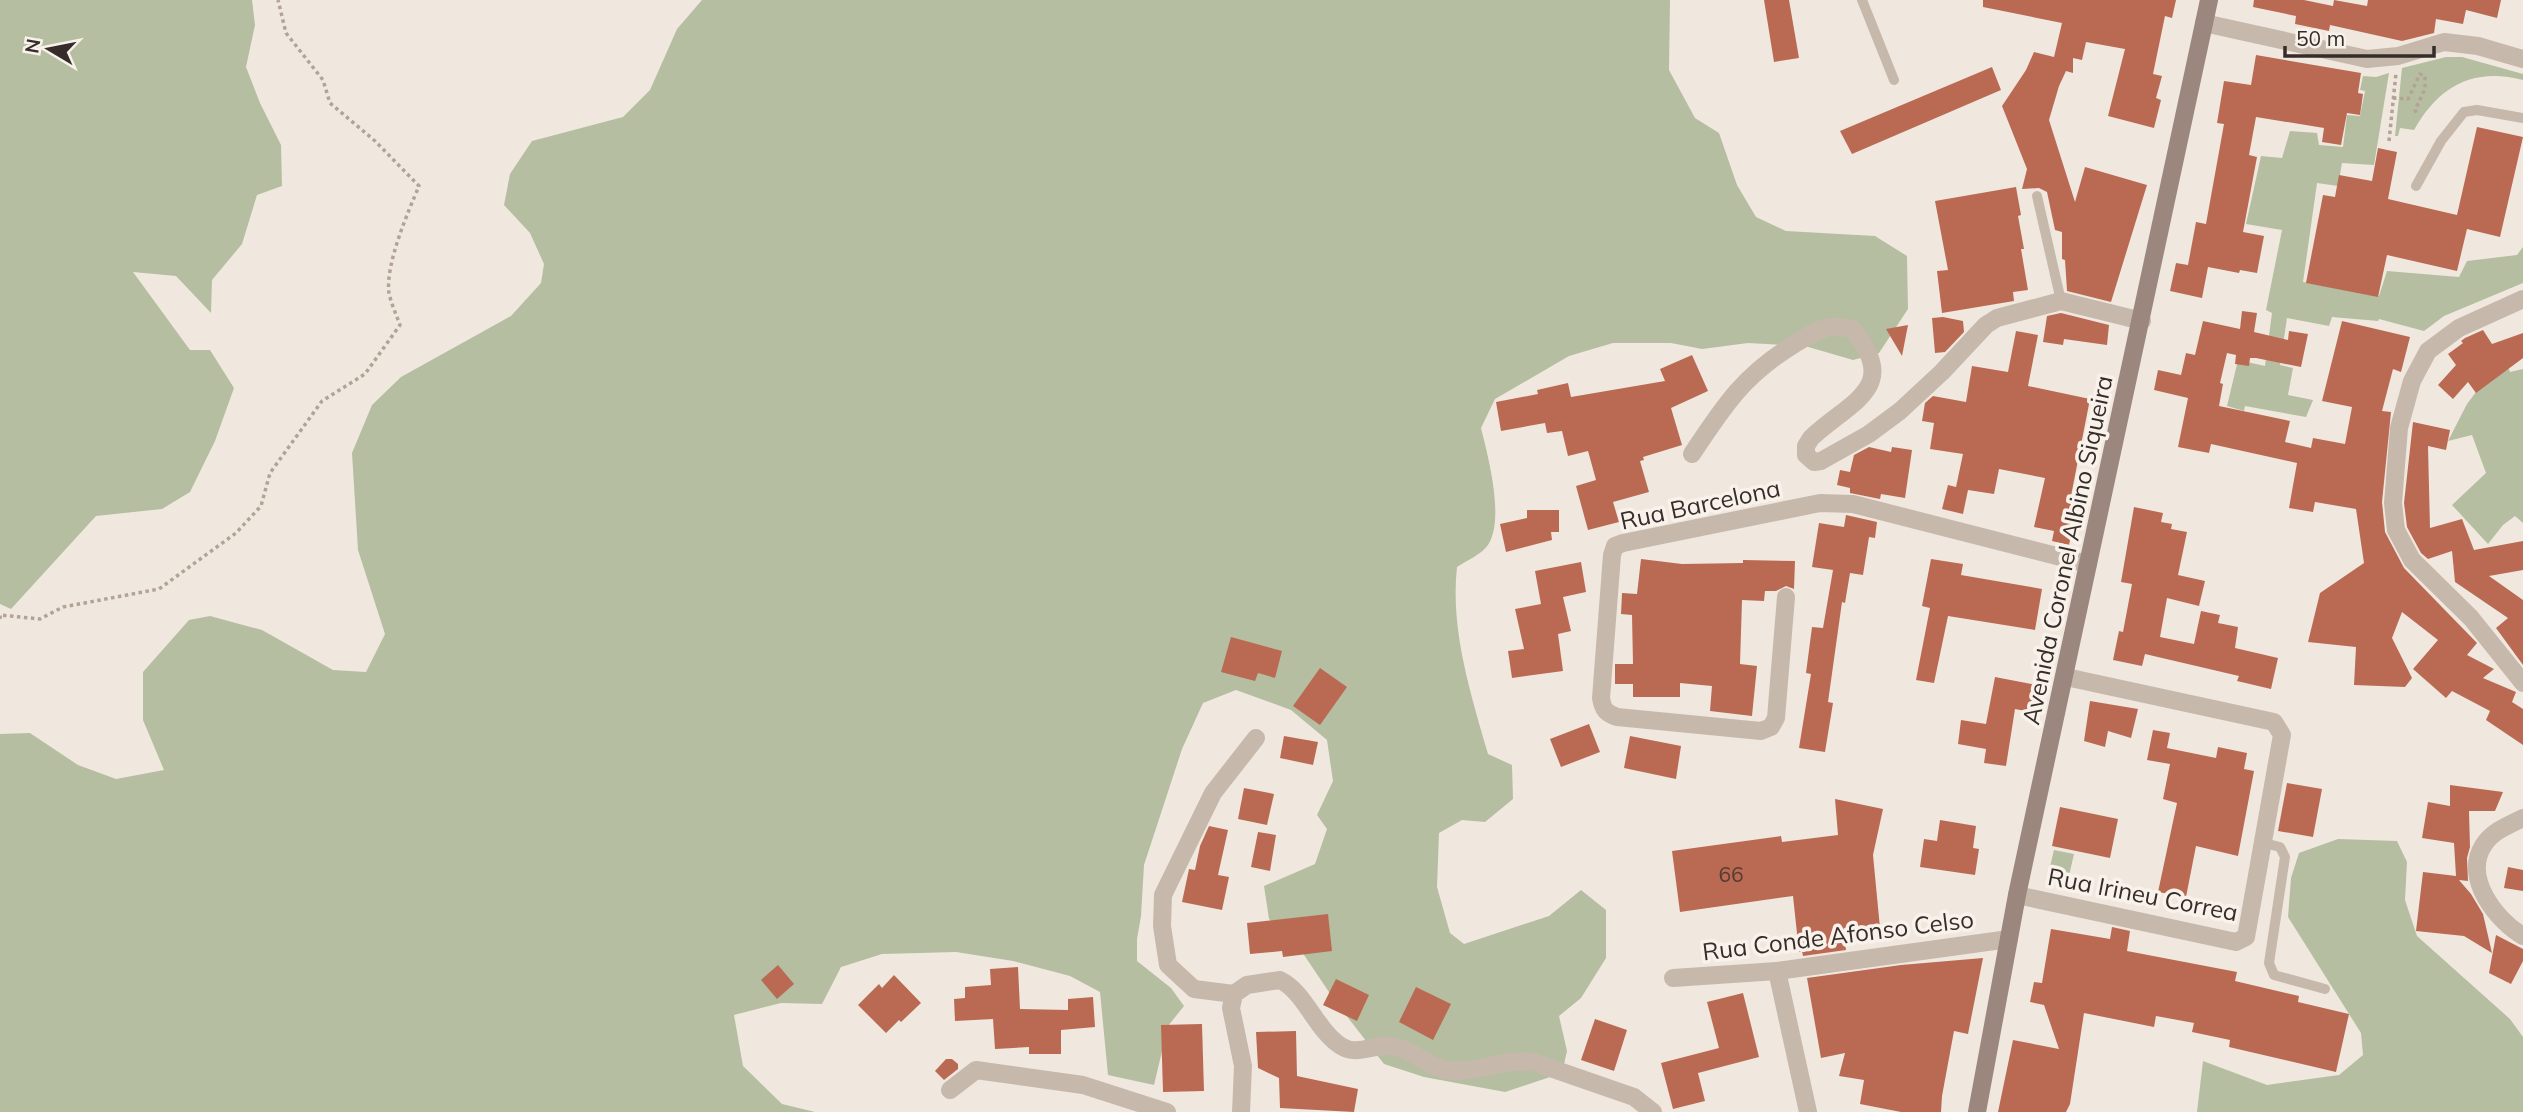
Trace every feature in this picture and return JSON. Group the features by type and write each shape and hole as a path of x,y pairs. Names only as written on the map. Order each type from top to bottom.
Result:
{"main road":[{"name":"Avenida Coronel Albino Siqueira","path":"1977,1112 2017,895 2066,677 2209,0"}],"street":[{"path":"2204,23 2367,59 2398,56 2444,42 2477,46 2523,59"},
{"path":"2523,299 2459,328 2427,351 2412,381 2399,428 2393,503 2396,530 2412,560 2471,618 2523,683"},
{"path":"1692,454 1723,407 1751,375 1774,357 1819,330 1833,327 1853,329 1867,346 1874,365 1874,376 1858,400 1811,438 1806,446 1806,455 1814,462 1821,461 1869,434 1900,411 1986,325 1997,318 2061,301 2142,321"},
{"name":"Rua Barcelona","path":"1786,597 1776,718 1771,727 1761,732 1617,717 1602,708 1612,555 1615,546 1623,543 1820,503 1853,504 2088,564"},
{"name":"Rua Irineu Correa","path":"2017,895 2236,942 2246,937 2281,734 2274,722 2066,677"},
{"path":"1256,738 1213,793 1163,895 1163,926 1168,965 1194,989 1234,994 1247,985 1280,980 1292,989 1325,1034 1344,1048 1362,1051 1388,1046 1407,1051 1435,1068 1454,1071 1518,1060 1532,1062 1634,1097 1653,1112"},
{"path":"2523,818 2493,834 2482,847 2476,871 2491,908 2523,936"},
{"name":"Rua Conde Afonso Celso","path":"1673,978 1777,971 2008,939"},
{"path":"1777,971 1808,1112"},
{"path":"1234,994 1231,1008 1243,1066 1241,1112"},
{"path":"950,1090 976,1070 1083,1085 1167,1112"}],"lane":[{"path":"1862,0 1894,80"},
{"path":"2416,186 2441,141 2464,112 2477,110 2523,118"},
{"path":"2037,196 2061,301"},
{"path":"2264,843 2280,847 2285,857 2269,963 2274,975 2325,989"}],"path":[{"path":"0,619 0,615 40,619 63,607 159,589 236,533 261,506 270,472 322,401 365,374 400,325 389,291 390,281 404,219 419,186 375,141 330,103 323,80 286,33 278,0"},
{"path":"2389,141 2398,56"},
{"path":"2393,98 2408,99 2420,74 2425,76 2425,89 2415,110 2418,116"}],"green space":[{"path":"0,0 252,0 255,25 246,67 281,145 282,186 257,195 242,244 212,280 211,313 176,276 133,272 190,350 210,350 234,388 215,441 190,492 162,509 96,516 11,609 0,604"},
{"path":"702,0 1670,0 1669,70 1695,118 1719,133 1737,185 1756,217 1786,231 1875,236 1907,256 1908,309 1879,353 1853,360 1805,346 1748,343 1702,349 1671,343 1613,343 1569,356 1495,399 1481,428 1494,487 1495,520 1488,545 1457,567 1456,614 1464,662 1488,754 1512,765 1513,799 1485,822 1462,820 1439,833 1437,887 1450,933 1464,944 1549,916 1581,890 1606,910 1606,958 1581,998 1559,1016 1567,1051 1562,1073 1505,1092 1424,1077 1384,1064 1335,1001 1294,940 1269,919 1264,886 1315,864 1327,829 1317,815 1333,781 1327,740 1291,710 1236,690 1203,703 1182,749 1144,865 1137,961 1171,988 1184,1006 1168,1026 1154,1085 1108,1075 1100,992 1070,976 1013,961 956,952 882,954 841,967 822,1004 781,1003 734,1015 743,1066 782,1104 815,1112 0,1112 0,734 30,733 78,765 116,779 164,770 143,720 143,672 189,620 210,616 262,630 333,670 366,672 385,634 358,550 352,453 372,405 401,377 511,316 541,283 544,264 530,233 504,205 510,174 532,141 623,117 650,90 677,29"},
{"path":"2446,57 2462,57 2523,74 2523,80 2488,76 2459,84 2446,91 2435,102 2414,130 2400,128 2398,136 2395,136 2402,68"},
{"path":"2389,73 2374,165 2342,163 2338,186 2317,183 2303,282 2379,296 2387,271 2459,277 2467,261 2517,255 2523,247 2523,283 2444,316 2424,331 2379,319 2332,317 2329,326 2287,318 2280,365 2293,368 2288,395 2313,400 2306,417 2245,406 2244,411 2227,406 2238,360 2265,366 2272,313 2266,310 2282,230 2246,224 2261,156 2282,158 2290,131 2317,133 2319,145 2343,147 2347,115 2360,116 2365,91 2360,90 2363,76 2376,77"},
{"path":"2503,352 2510,372 2523,369 2523,523 2515,516 2503,525 2488,544 2452,505 2486,473 2472,435 2448,441 2467,404"},
{"path":"2338,839 2397,841 2407,862 2405,900 2417,936 2510,1019 2523,1037 2523,1112 2197,1112 2203,1061 2267,1085 2339,1075 2363,1055 2361,1033 2288,917 2291,878 2299,853"},
{"path":"2054,850 2074,854 2068,880 2048,875"}],"building":[{"path":"1764,0 1789,0 1799,58 1774,62"},
{"path":"1983,0 2176,0 2172,18 2165,16 2153,74 2162,76 2156,98 2161,100 2154,128 2108,116 2125,49 2086,42 2082,60 2073,58 2073,73 2066,71 2049,120 2075,202 2085,167 2147,185 2111,302 2067,291 2065,260 2062,259 2062,232 2055,230 2047,192 2039,188 2022,189 2027,169 2002,106 2026,70 2034,52 2054,57 2062,23 1983,7"},
{"path":"2254,0 2304,0 2333,6 2334,0 2367,6 2368,0 2501,0 2497,18 2466,10 2463,24 2436,19 2434,33 2402,41 2330,25 2329,31 2295,24 2296,16 2253,7"},
{"path":"2256,55 2361,73 2358,93 2363,94 2360,115 2347,113 2341,145 2322,142 2324,128 2256,117 2249,155 2257,157 2243,232 2264,236 2257,273 2240,270 2239,273 2208,267 2202,298 2170,291 2176,263 2188,265 2196,222 2206,224 2224,124 2217,123 2224,81 2251,85"},
{"path":"1992,67 2001,90 1852,154 1840,131"},
{"path":"2477,127 2523,137 2500,237 2467,229 2457,271 2387,255 2378,297 2306,283 2323,195 2335,197 2339,175 2372,181 2378,148 2397,152 2388,199 2457,215"},
{"path":"2016,187 2024,249 2021,249 2028,290 2013,292 2014,301 1942,313 1937,271 1948,270 1935,201"},
{"path":"2242,311 2257,313 2254,332 2288,340 2289,331 2308,334 2301,367 2256,358 2250,358 2249,366 2235,364 2236,355 2227,353 2220,383 2223,384 2219,406 2290,421 2285,442 2311,448 2313,438 2345,444 2352,407 2322,401 2342,321 2410,337 2401,372 2393,369 2382,411 2391,412 2382,502 2385,532 2404,568 2477,643 2467,655 2494,669 2483,678 2516,692 2512,702 2523,709 2523,745 2486,720 2490,711 2452,691 2446,698 2413,669 2438,640 2402,612 2392,638 2412,678 2405,687 2354,685 2356,647 2308,642 2320,593 2364,563 2356,509 2315,502 2313,512 2289,508 2297,463 2211,444 2209,453 2178,447 2188,398 2154,390 2158,370 2181,375 2186,353 2195,355 2203,321 2240,329"},
{"path":"2061,313 2109,325 2107,345 2064,339 2063,345 2043,342 2047,316"},
{"path":"1932,318 1963,321 1964,332 1945,352 1935,353"},
{"path":"1908,325 1902,356 1886,329"},
{"path":"2483,330 2492,344 2523,333 2523,358 2476,393 2468,382 2453,399 2438,385 2456,365 2448,354 2463,343 2461,341 2465,338"},
{"path":"2016,331 2038,335 2028,386 2090,399 2071,496 2079,498 2069,545 2052,541 2054,531 2034,527 2045,478 1999,469 1994,494 1968,490 1963,514 1942,509 1948,485 1956,487 1963,454 1930,449 1934,423 1922,421 1925,403 1933,396 1966,402 1972,366 2008,372"},
{"path":"1692,355 1708,391 1671,408 1682,445 1643,457 1644,460 1640,461 1649,492 1613,502 1619,522 1588,530 1576,486 1596,480 1588,451 1568,456 1562,431 1547,433 1545,423 1501,431 1496,402 1538,394 1537,390 1568,383 1571,397 1665,381 1660,369"},
{"path":"2413,422 2450,430 2446,450 2428,446 2430,528 2462,519 2474,550 2523,541 2523,570 2489,576 2523,600 2523,665 2496,628 2508,618 2455,582 2452,551 2428,559 2421,553 2407,527 2404,503"},
{"path":"1869,447 1891,452 1892,447 1912,450 1905,498 1881,494 1880,499 1850,493 1850,488 1837,485 1840,470 1850,472 1854,455"},
{"path":"2134,507 2163,513 2161,522 2172,524 2171,529 2187,532 2178,575 2205,581 2199,606 2167,598 2160,637 2194,644 2201,611 2220,615 2218,623 2238,627 2235,648 2278,658 2271,689 2237,681 2239,676 2145,654 2142,666 2113,660 2119,631 2123,632 2132,584 2121,582"},
{"path":"1527,510 1559,510 1559,532 1551,532 1552,540 1506,552 1500,524 1527,518"},
{"path":"1846,515 1877,522 1875,538 1869,537 1863,575 1850,573 1845,603 1842,602 1828,702 1833,703 1825,752 1799,748 1811,674 1806,673 1812,627 1823,628 1833,570 1812,567 1819,523 1844,527"},
{"path":"1641,559 1682,564 1743,563 1743,560 1795,561 1794,589 1786,586 1776,591 1765,591 1764,601 1742,600 1740,664 1757,666 1752,716 1710,711 1712,686 1680,683 1680,697 1633,697 1633,684 1615,684 1615,664 1633,664 1632,615 1621,614 1622,593 1637,594"},
{"path":"1931,559 1963,564 1961,575 2042,589 2035,630 1948,616 1934,683 1916,680 1930,608 1922,606"},
{"path":"1581,562 1586,592 1563,597 1571,631 1558,634 1563,671 1512,678 1508,651 1524,649 1515,609 1541,604 1535,571"},
{"path":"1231,637 1282,651 1275,678 1258,673 1255,681 1221,672"},
{"path":"1320,668 1347,687 1320,725 1293,706"},
{"path":"1995,677 2037,685 2031,712 2015,709 2006,766 1984,763 1986,749 1958,744 1961,720 1986,724"},
{"path":"2090,701 2138,709 2131,738 2108,731 2105,747 2084,741"},
{"path":"1589,724 1600,752 1561,767 1550,739"},
{"path":"2153,730 2170,733 2167,748 2216,758 2218,747 2247,753 2244,769 2254,771 2238,856 2196,846 2186,897 2158,892 2177,803 2163,799 2170,764 2147,760"},
{"path":"1284,736 1318,742 1313,765 1280,758"},
{"path":"1630,736 1681,746 1676,779 1624,768"},
{"path":"2287,783 2322,789 2313,837 2278,831"},
{"path":"2450,785 2503,792 2495,811 2469,811 2468,881 2459,880 2483,914 2492,953 2464,936 2416,931 2423,872 2456,876 2454,843 2422,838 2428,802 2450,806"},
{"path":"1244,788 1274,794 1267,825 1238,819"},
{"path":"1835,799 1883,809 1873,855 1880,928 1843,931 1846,950 1803,956 1802,951 1799,952 1793,896 1680,912 1672,851 1781,836 1782,842 1838,835"},
{"path":"2060,807 2118,819 2110,858 2052,846"},
{"path":"1940,820 1976,826 1973,848 1979,849 1975,875 1920,867 1924,839 1937,841"},
{"path":"1209,826 1228,830 1218,875 1229,877 1222,910 1182,902 1189,869 1195,870 1200,846"},
{"path":"1258,832 1276,835 1270,871 1251,867"},
{"path":"2508,867 2523,870 2523,891 2504,888"},
{"path":"1328,914 1332,951 1283,957 1282,951 1250,954 1247,923"},
{"path":"2112,927 2130,931 2127,951 2237,972 2235,981 2299,996 2298,1002 2349,1014 2336,1072 2229,1047 2230,1040 2192,1032 2194,1023 2156,1016 2154,1027 2084,1013 2070,1104 2066,1112 1998,1112 2013,1040 2059,1049 2044,1005 2030,1002 2034,982 2042,983 2051,929 2110,939"},
{"path":"2496,935 2523,949 2523,961 2511,984 2489,973"},
{"path":"1983,958 1968,1034 1954,1031 1941,1112 1901,1112 1860,1104 1864,1080 1839,1076 1845,1053 1821,1058 1807,978 1901,965"},
{"path":"778,965 794,984 777,999 761,980"},
{"path":"1018,967 1020,1009 1068,1010 1068,999 1093,997 1095,1027 1061,1030 1061,1054 1029,1054 1029,1047 995,1049 993,1019 955,1021 954,999 965,998 965,987 991,985 990,969"},
{"path":"894,975 921,1003 886,1033 858,1005 879,984 882,988"},
{"path":"1336,979 1369,995 1357,1021 1323,1005"},
{"path":"1416,987 1451,1004 1433,1040 1399,1022"},
{"path":"1743,993 1759,1057 1698,1073 1705,1101 1673,1109 1661,1063 1719,1048 1707,1002"},
{"path":"1595,1019 1627,1030 1614,1071 1581,1060"},
{"path":"1202,1024 1204,1091 1163,1092 1161,1025"},
{"path":"1296,1031 1297,1076 1358,1089 1354,1112 1280,1108 1279,1078 1258,1068 1256,1032"},
{"path":"946,1059 952,1059 958,1064 958,1069 944,1080 935,1071"}]}
